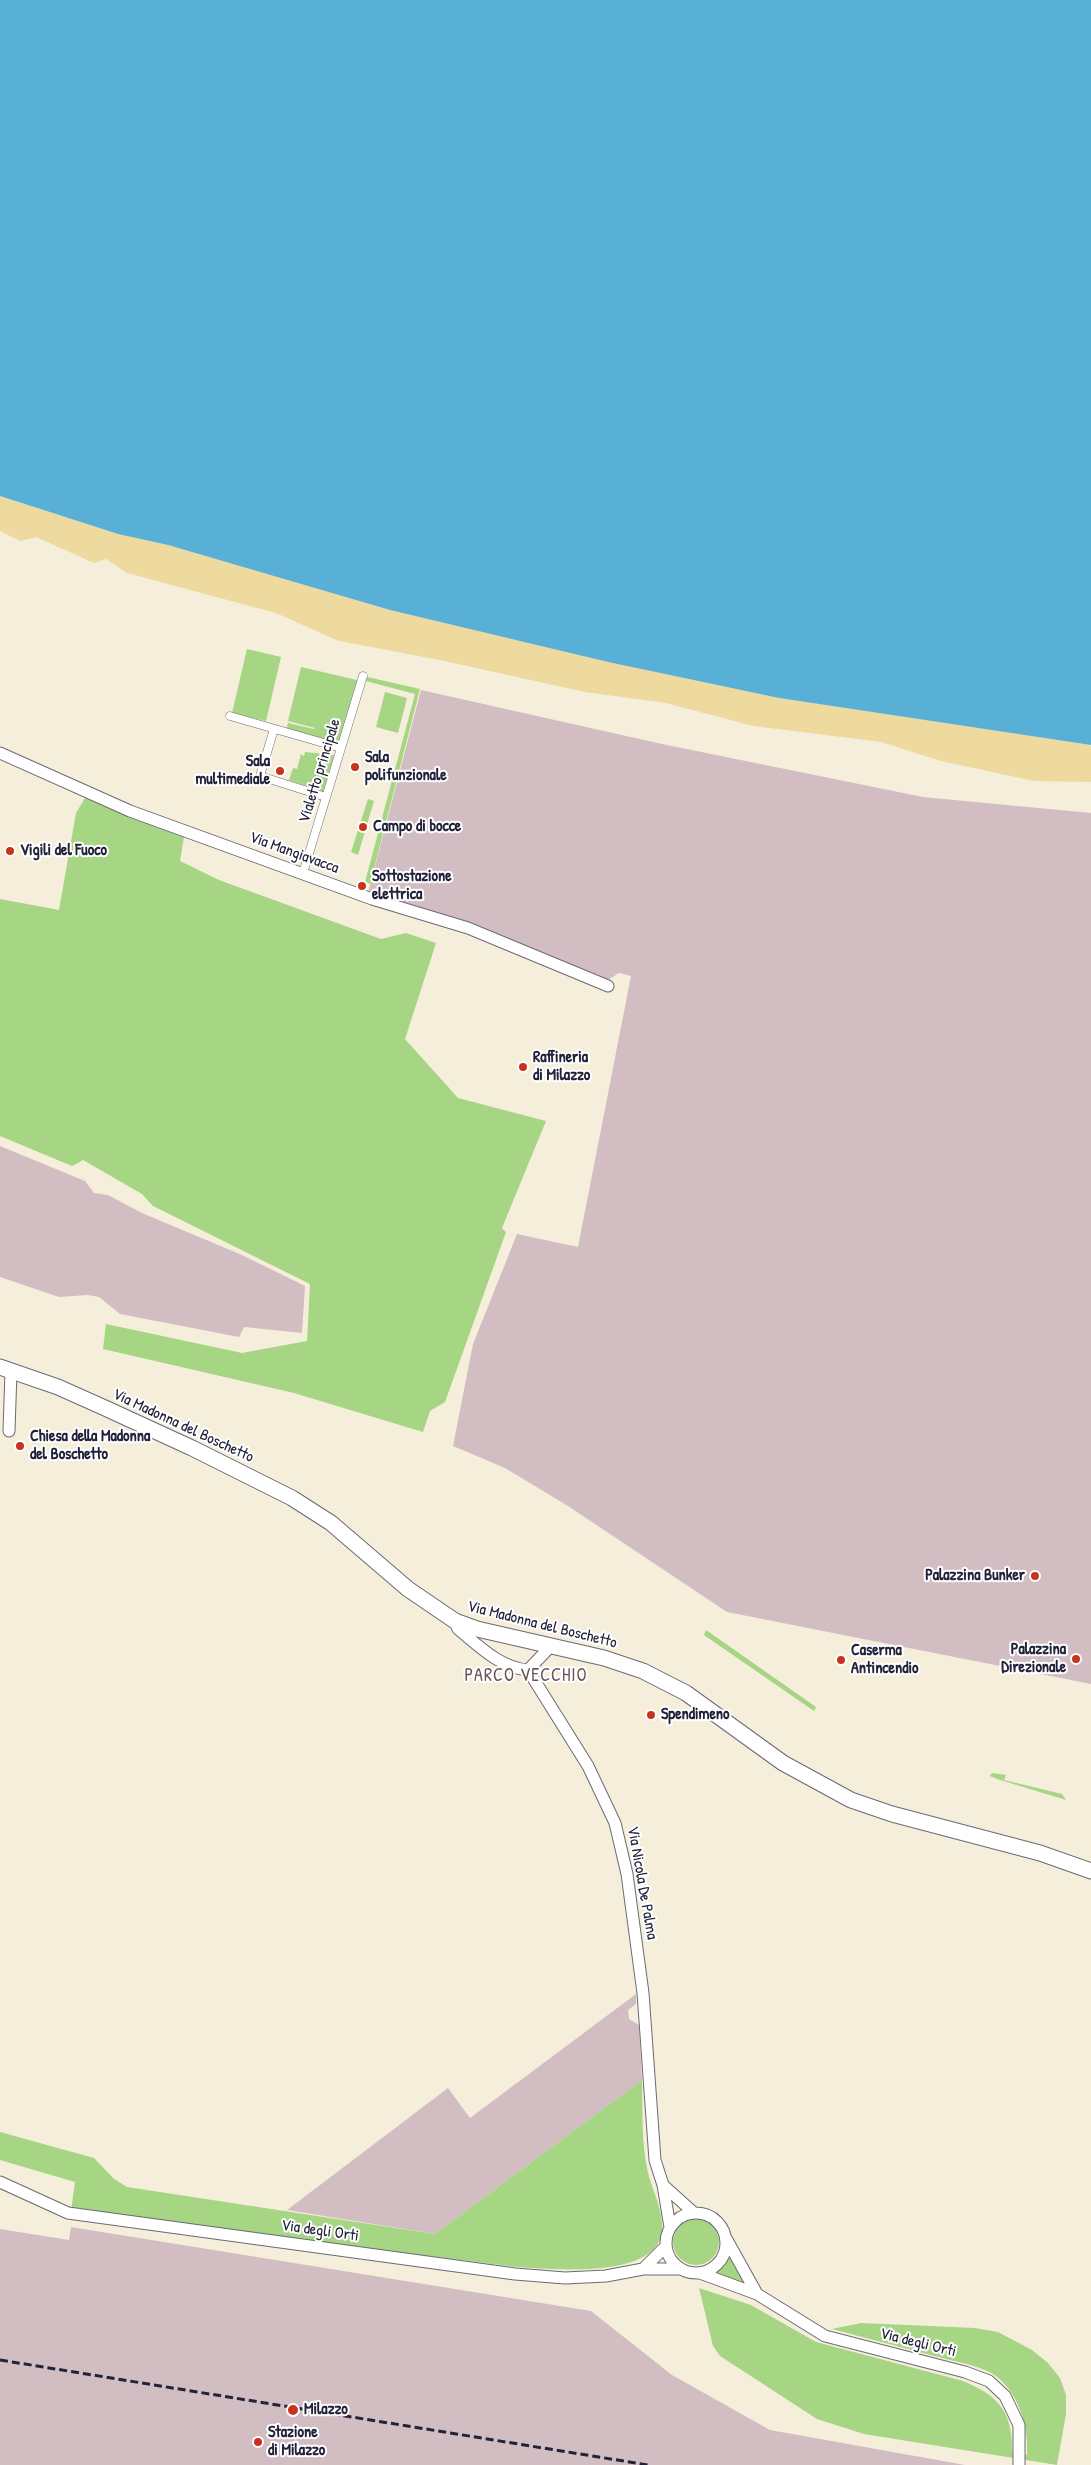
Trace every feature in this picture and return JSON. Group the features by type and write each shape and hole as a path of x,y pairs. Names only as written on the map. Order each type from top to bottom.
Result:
{"main road":[{"name":"Via Madonna del Boschetto","path":"6,1369 58,1387 105,1408 192,1448 292,1498 331,1523 408,1589 455,1621 477,1629 604,1658 667,1683 686,1693 783,1763 851,1800 892,1814 953,1828 1021,1840 1091,1861"},
{"name":"Via Madonna del Boschetto","path":"953,1828 1040,1853 1091,1871"}],"street":[{"name":"Vialetto principale","path":"303,873 363,676"},
{"path":"230,716 341,748"},
{"path":"274,729 260,776 326,797"},
{"name":"Via Mangiavacca","path":"0,753 130,811 412,913 468,928 608,986"},
{"path":"6,1369 9,1431"},
{"path":"455,1621 458,1629 501,1662 514,1669 528,1670 551,1646"},
{"name":"Via Nicola De Palma","path":"528,1670 588,1766 614,1823 627,1874 643,1993 655,2160 663,2185 670,2227"},
{"name":"Via degli Orti","path":"0,2182 68,2213 515,2274 566,2278 606,2276 643,2269 681,2269"},
{"path":"663,2185 693,2212 712,2216 725,2230 727,2240 726,2249 717,2266 700,2273 681,2269 674,2263 666,2246"},
{"path":"643,2269 666,2246 670,2227 684,2215 693,2212"},
{"name":"Via degli Orti","path":"727,2240 757,2294"},
{"name":"Via degli Orti","path":"700,2273 757,2294 825,2336 966,2372 989,2381 1005,2396 1015,2414 1021,2436 1020,2463"}],"shaded area":[{"name":"Raffineria di Milazzo","path":"421,690 662,744 923,797 1091,813 1091,1684 727,1612 568,1506 505,1468 453,1446 473,1344 517,1234 578,1247 631,976 619,973 608,980 469,924 368,893"},
{"path":"0,1146 85,1181 94,1193 108,1195 142,1213 242,1255 305,1286 302,1333 244,1327 239,1337 120,1314 99,1297 88,1295 59,1297 0,1277"},
{"path":"636,1994 636,2004 628,2010 629,2019 639,2025 642,2080 435,2234 287,2210 448,2088 470,2118"},
{"path":"71,2227 591,2311 672,2375 770,2430 965,2465 0,2465 0,2229 69,2240"}],"green space":[{"path":"247,649 281,657 266,721 232,713"},
{"path":"301,667 357,680 339,744 286,730 288,723 315,728 288,721"},
{"path":"363,676 420,689 370,884 365,882 415,694 362,680"},
{"path":"385,692 407,698 398,733 376,727"},
{"path":"305,752 334,755 324,792 289,780 293,768 297,769 301,754 304,756"},
{"path":"85,798 184,837 180,861 219,880 381,939 406,933 436,943 405,1039 458,1098 546,1121 502,1228 506,1232 445,1402 430,1411 423,1432 294,1393 103,1349 106,1324 242,1353 307,1341 310,1284 153,1206 142,1194 83,1160 72,1166 0,1136 0,899 59,910 76,813"},
{"name":"Campo di bocce","path":"368,799 374,801 358,855 351,852"},
{"path":"706,1630 816,1707 814,1711 704,1635"},
{"path":"992,1773 1006,1775 1004,1780 1062,1794 1066,1800 997,1779 990,1776"},
{"path":"642,2080 645,2157 661,2215 662,2231 656,2247 642,2258 600,2268 553,2269 517,2267 71,2211 75,2182 0,2160 0,2132 94,2158 113,2178 127,2187 435,2234"},
{"path":"691,2219 701,2219 715,2229 719,2242 715,2255 709,2261 701,2265 691,2265 677,2255 673,2247 673,2237 683,2223"},
{"path":"729,2252 751,2287 710,2274 726,2263"},
{"path":"699,2288 751,2305 816,2342 963,2381 975,2387 986,2393 1001,2407 1010,2427 1012,2453 1027,2455 1026,2433 1020,2410 1009,2389 993,2374 974,2366 832,2329 861,2323 975,2328 998,2332 1032,2350 1048,2363 1060,2378 1066,2395 1066,2414 1057,2465 864,2434 817,2419 720,2356 713,2346"}],"sand":[{"path":"0,496 118,534 168,545 390,610 608,662 779,698 1091,745 1091,782 1034,781 941,761 881,742 753,726 666,703 585,692 440,660 339,641 276,613 127,573 106,559 94,563 36,537 20,541 0,531"}],"water":[{"path":"0,0 1091,0 1091,745 779,698 608,662 390,610 168,545 118,534 0,496"}],"railway":[{"path":"0,2360 648,2465"}],"place":[{"name":"Sala polifunzionale","path":"355,767"},
{"name":"Sala multimediale","path":"280,771"},
{"name":"Campo di bocce","path":"363,827"},
{"name":"Vigili del Fuoco","path":"10,851"},
{"name":"Sottostazione elettrica","path":"362,886"},
{"name":"Raffineria di Milazzo","path":"523,1067"},
{"name":"Chiesa della Madonna del Boschetto","path":"20,1446"},
{"name":"Palazzina Bunker","path":"1035,1576"},
{"name":"Palazzina Direzionale","path":"1076,1659"},
{"name":"Caserma Antincendio","path":"841,1660"},
{"name":"Spendimeno","path":"651,1715"},
{"name":"Milazzo","path":"293,2410"},
{"name":"Stazione di Milazzo","path":"258,2442"}],"district":[{"name":"PARCO VECCHIO","path":"526,1676"}]}
